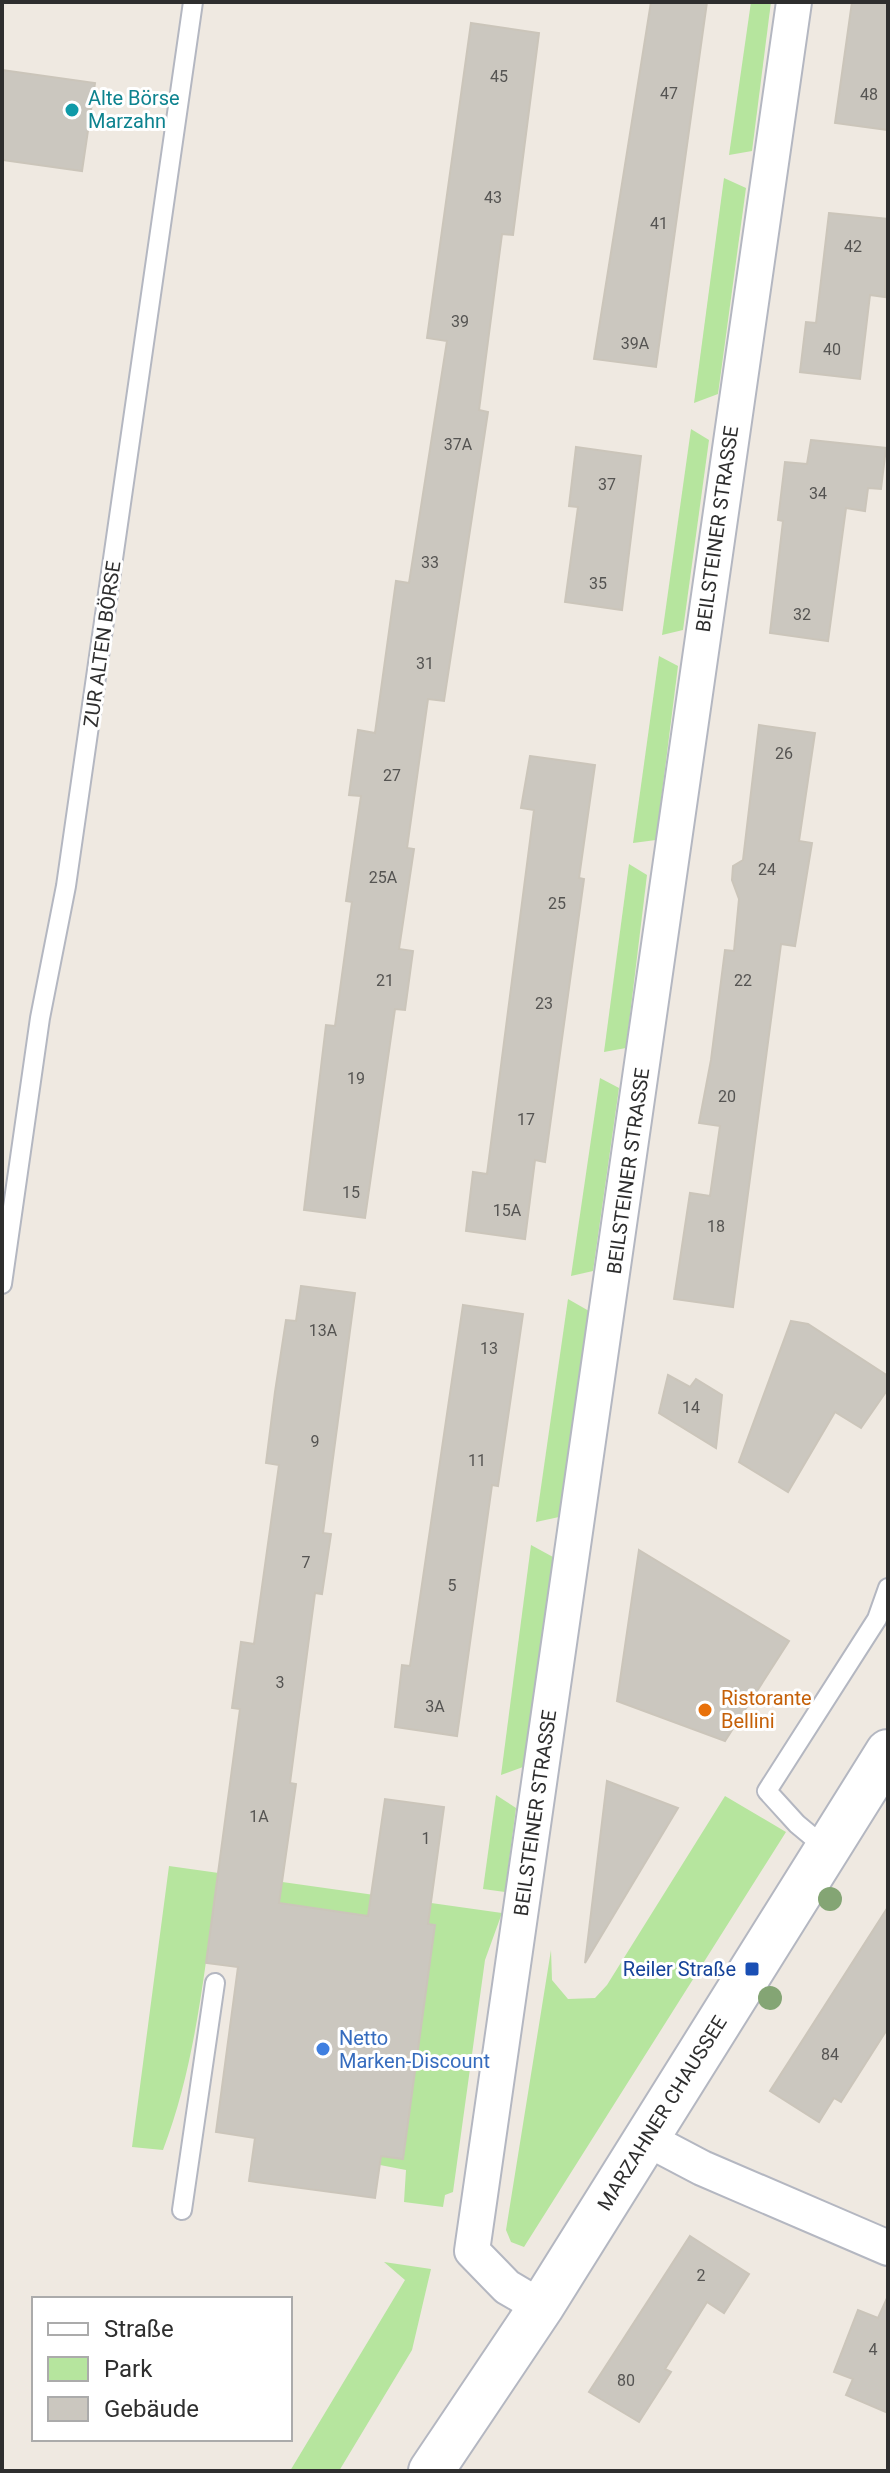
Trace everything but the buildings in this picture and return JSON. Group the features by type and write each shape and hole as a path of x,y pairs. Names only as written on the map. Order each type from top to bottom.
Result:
{"street":[{"name":"BEILSTEINER STRASSE","path":"541,2307 507,2287 472,2251 794,2"},
{"name":"MARZAHNER CHAUSSEE","path":"431,2471 541,2307 888,1752"},
{"path":"645,2138 702,2168 888,2248"}],"lane":[{"name":"ZUR ALTEN BÖRSE","path":"2,1284 40,1018 70,854 193,2"},
{"path":"827,1849 797,1824 767,1791 883,1622 888,1588"},
{"path":"182,2210 215,1983"}],"green space":[{"path":"751,2 771,2 752,151 729,155"},
{"path":"724,178 746,188 718,394 694,403"},
{"path":"691,429 709,440 683,630 662,635"},
{"path":"659,656 678,666 656,840 633,843"},
{"path":"629,864 647,875 626,1048 604,1052"},
{"path":"600,1078 619,1088 593,1271 571,1276"},
{"path":"568,1299 589,1311 559,1517 536,1522"},
{"path":"531,1545 553,1557 523,1767 501,1775"},
{"path":"496,1795 516,1808 505,1892 483,1889"},
{"path":"725,1796 786,1832 524,2247 511,2242 506,2230 551,1950 552,1980 568,1999 595,1998 607,1985"},
{"path":"169,1866 502,1913 485,1960 453,2192 445,2195 443,2207 404,2202 406,2170 380,2165 381,2156 403,2158 435,1925 215,1896 196,2025 174,2119 163,2150 132,2147"},
{"path":"384,2262 431,2269 412,2350 339,2471 290,2471 405,2280"}],"place":[{"name":"Alte Börse Marzahn","path":"72,110"},
{"name":"Ristorante Bellini","path":"705,1710"},
{"name":"Reiler Straße","path":"752,1969"},
{"name":"Netto Marken-Discount","path":"323,2049"}]}
